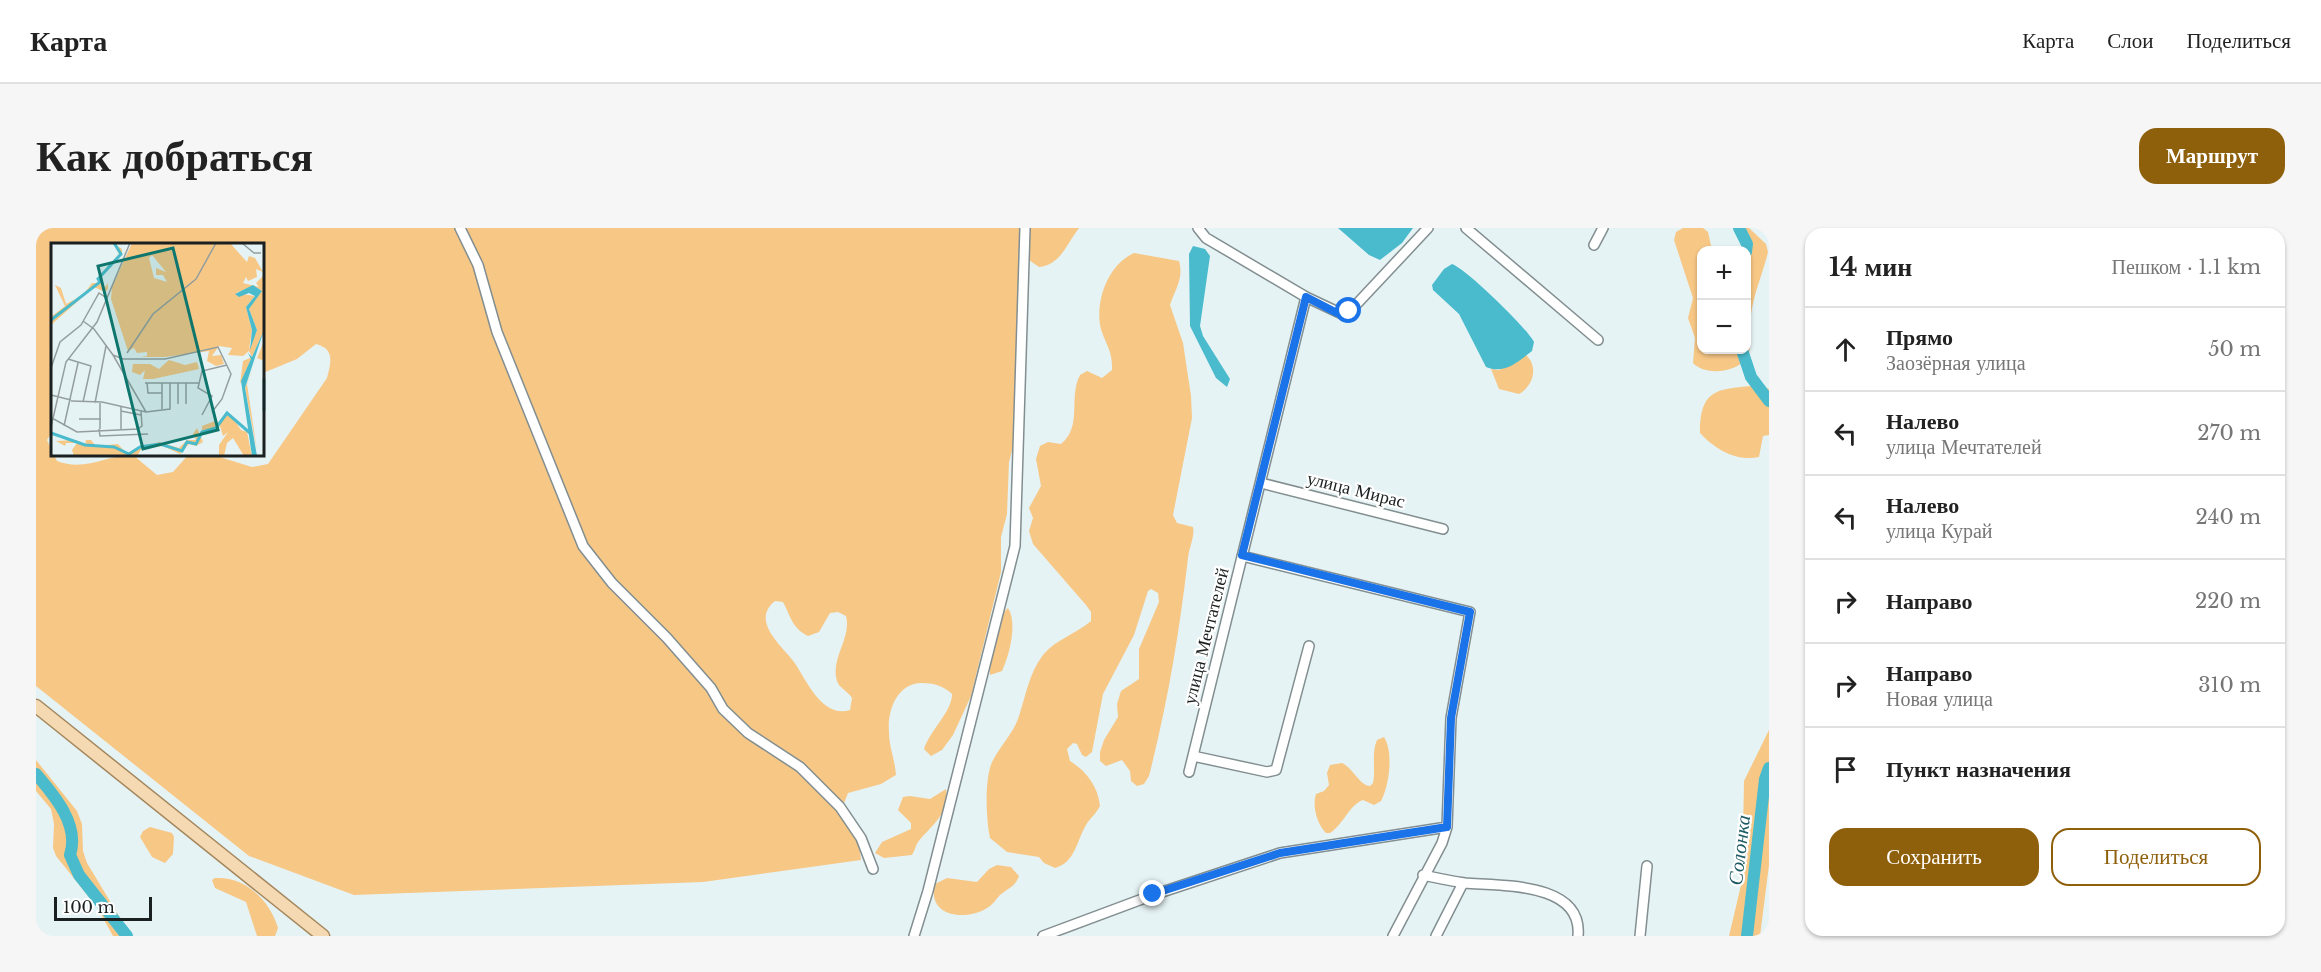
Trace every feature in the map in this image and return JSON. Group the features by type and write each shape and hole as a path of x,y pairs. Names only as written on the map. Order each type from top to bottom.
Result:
{"main road":[{"path":"36,706 323,936"}],"street":[{"path":"460,228 478,265 497,332 583,546 612,583 667,638 711,688 723,709 748,733 800,767 840,807 861,838 873,869"},
{"path":"914,936 928,891 1015,546 1025,228"},
{"path":"1198,228 1206,238 1337,313 1349,311 1428,228"},
{"path":"1466,228 1598,340"},
{"path":"1594,245 1603,228"},
{"name":"улица Мечтателей","path":"1189,772 1306,297"},
{"name":"улица Мирас","path":"1261,483 1443,529"},
{"path":"1242,555 1470,612 1451,718 1447,827 1442,843 1423,875 1393,936"},
{"path":"1193,756 1267,772 1276,770 1309,646"},
{"path":"1043,936 1153,894 1280,853 1447,827"},
{"path":"1640,936 1647,866"},
{"path":"1423,875 1463,883 1532,890 1557,897 1572,910 1578,936"},
{"path":"1436,936 1463,883"}],"shaded area":[{"path":"36,228 1020,228 1013,447 1009,462 1007,514 1001,537 1001,572 971,696 953,735 942,750 931,756 924,749 945,714 952,694 938,686 922,683 906,688 895,700 889,724 896,775 881,784 848,793 841,811 845,823 859,844 861,860 703,882 354,895 249,856 36,686","holes":["775,601 783,602 795,626 808,636 819,632 830,613 838,612 846,616 846,632 836,664 836,673 838,683 852,698 850,710 831,709 823,703 771,633 767,625 768,609"]},
{"path":"1029,228 1079,228 1058,258 1039,267 1029,260"},
{"path":"1683,228 1703,228 1708,232 1711,246 1697,246 1697,354 1748,354 1736,367 1713,371 1705,370 1693,363 1695,338 1688,318 1693,298 1674,240 1676,232"},
{"path":"1737,228 1749,228 1766,244 1768,252 1751,315 1751,246 1744,246"},
{"path":"1134,253 1179,261 1180,279 1170,305 1183,343 1192,418 1173,515 1177,523 1193,527 1193,534 1172,668 1149,776 1144,784 1137,786 1131,781 1130,771 1122,760 1106,766 1100,761 1100,752 1104,740 1118,717 1117,704 1121,691 1139,679 1139,649 1159,602 1158,593 1151,589 1148,591 1134,635 1103,694 1092,752 1086,757 1082,755 1077,744 1073,743 1067,749 1070,761 1086,774 1094,786 1100,806 1086,825 1071,856 1055,868 1044,863 1039,857 1007,852 990,838 987,809 988,777 993,760 1017,722 1038,662 1048,649 1091,621 1091,612 1086,605 1033,544 1029,531 1033,518 1029,508 1041,486 1036,459 1040,446 1048,442 1061,444 1068,437 1074,420 1075,393 1080,375 1087,371 1102,378 1112,370 1110,351 1100,325 1102,293 1111,273 1125,258"},
{"path":"1526,355 1533,371 1528,386 1519,394 1499,389 1491,369 1499,370"},
{"path":"1759,385 1769,389 1769,435 1763,436 1759,457 1742,458 1726,453 1700,433 1704,406 1715,393"},
{"path":"1008,608 1012,622 1010,648 1002,671 990,675 989,662 1002,614"},
{"path":"1769,730 1769,865 1760,936 1729,936 1742,881 1744,781"},
{"path":"1384,737 1390,760 1386,787 1381,801 1374,805 1363,800 1358,802 1335,829 1326,833 1318,820 1315,804 1316,794 1324,791 1329,785 1327,773 1330,765 1342,763 1363,783 1370,786 1374,778 1375,745 1377,740"},
{"path":"36,760 77,811 82,824 83,851 87,863 131,936 113,936 97,907 56,856 53,848 54,824 51,809 36,791"},
{"path":"946,789 945,806 942,813 918,842 912,855 884,858 875,853 882,842 911,829 911,823 898,810 903,797 930,799"},
{"path":"150,827 172,833 174,837 173,854 165,863 152,857 140,837 143,831"},
{"path":"997,865 1011,867 1019,876 1013,885 990,906 981,911 961,915 951,914 937,904 934,895 935,884 947,878 977,882 989,869"},
{"path":"215,878 237,881 255,892 274,918 278,928 275,936 257,936 246,902 215,888 212,880"}],"water":[{"path":"1338,228 1413,228 1402,243 1380,260 1369,255"},
{"path":"1193,246 1205,249 1210,256 1200,326 1203,336 1230,379 1227,387 1216,378 1190,326 1189,254"},
{"path":"1452,264 1482,287 1520,324 1534,342 1532,351 1505,368 1486,367 1459,314 1433,290 1432,285 1444,269"}],"waterway":[{"name":"Солонка","path":"1739,228 1747,246"},
{"name":"Солонка","path":"1743,354 1751,377 1769,401"},
{"name":"Солонка","path":"1747,936 1765,779 1769,768"},
{"name":"Солонка","path":"36,774 64,811 71,833 70,855 79,875 127,936"}],"route":[{"path":"1153,894 1280,853 1447,827 1451,718 1470,612 1242,555 1306,297 1337,313 1342,314 1349,311"}]}
